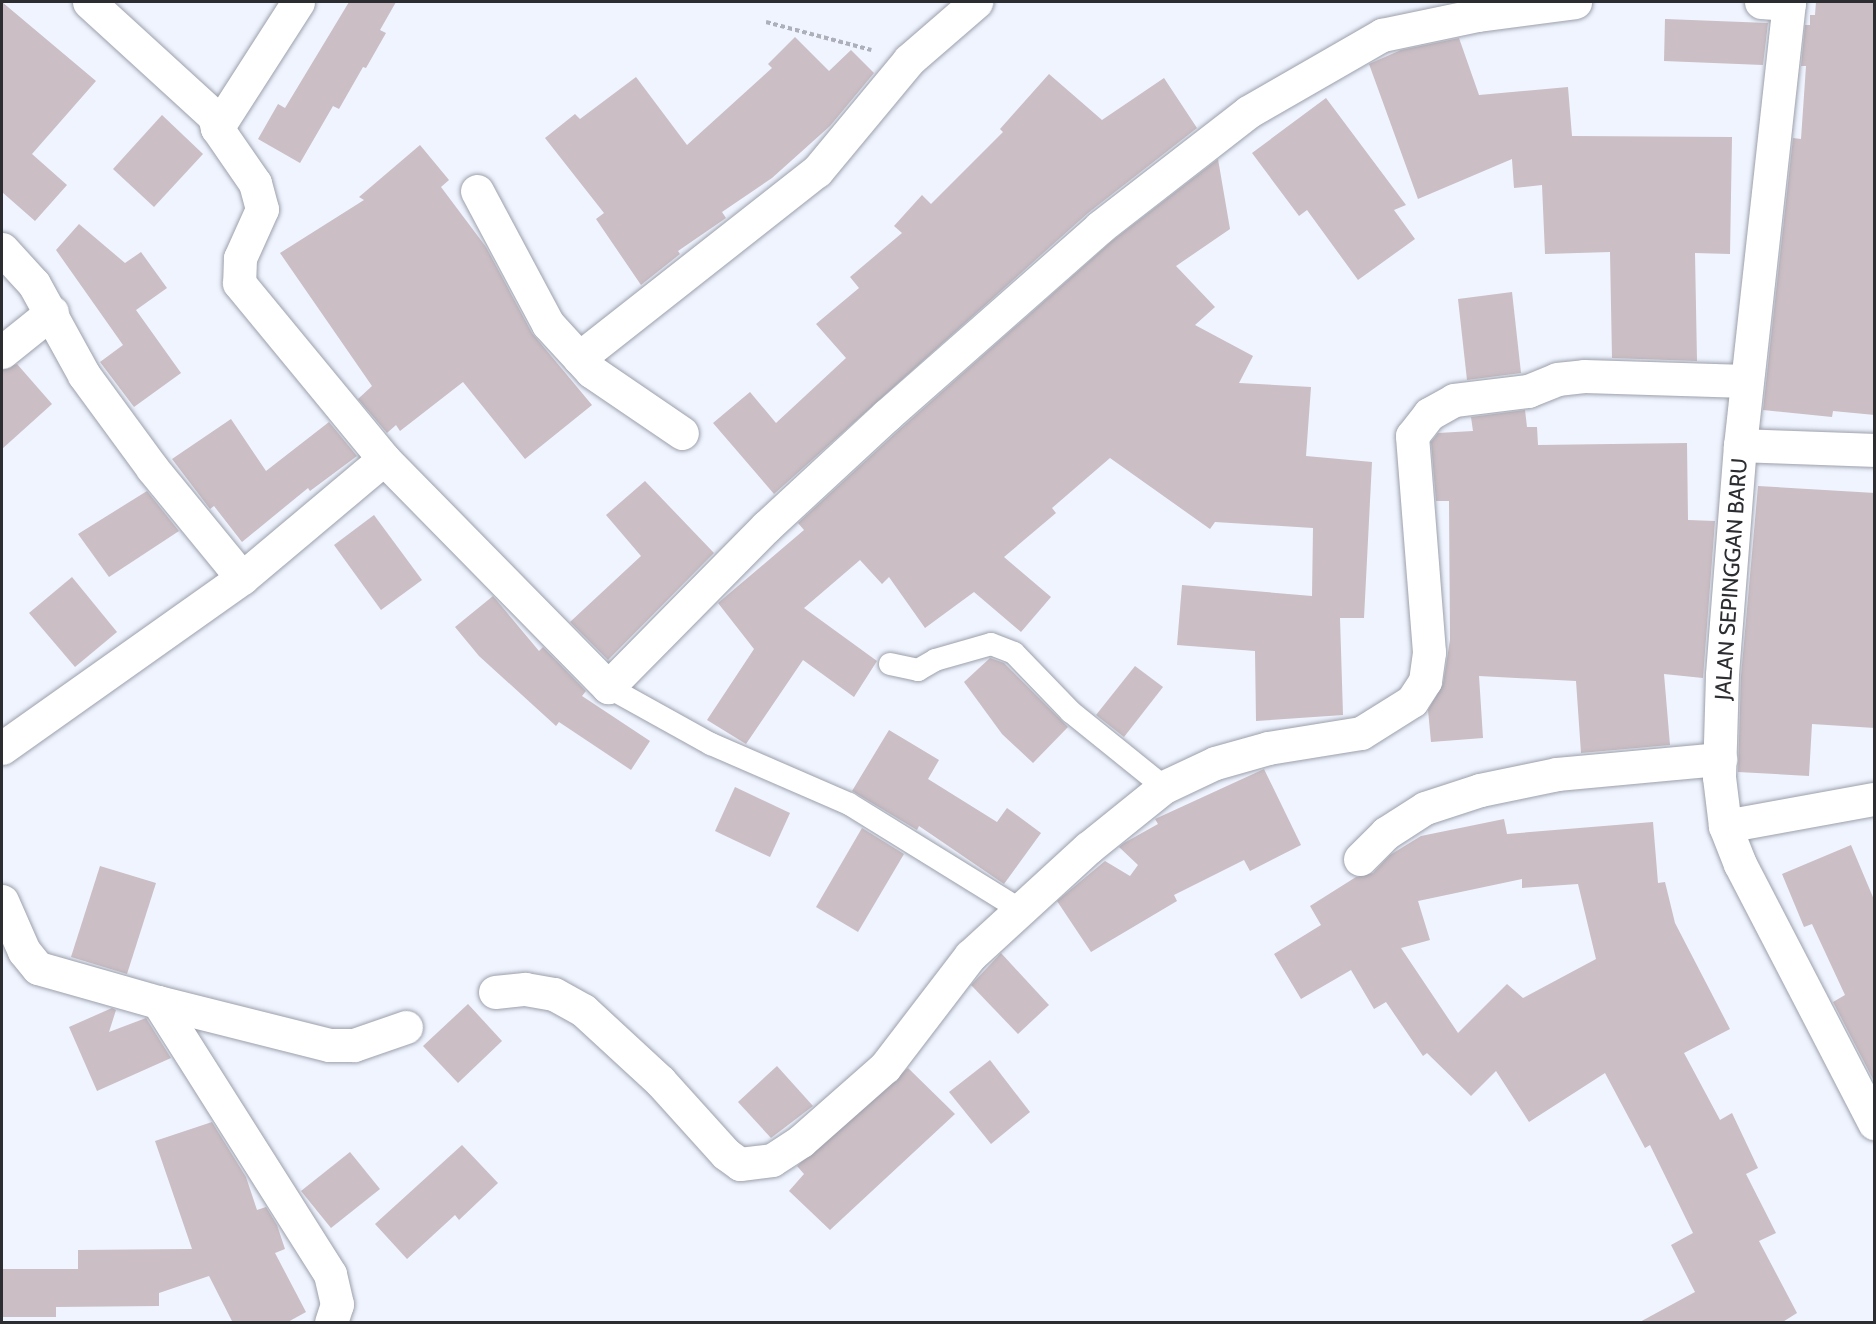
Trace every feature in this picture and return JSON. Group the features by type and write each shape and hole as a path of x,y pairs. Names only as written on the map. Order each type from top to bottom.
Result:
{"street":[{"path":"89,2 214,116 217,128 255,183 262,209 240,258 239,283 384,459 608,687 767,526 887,415 1100,227 1248,112 1382,35 1478,15 1575,2"},
{"path":"217,128 298,2"},
{"path":"579,358 817,171 909,60 976,2"},
{"name":"JALAN SEPINGGAN BARU","path":"1780,2 1740,445 1722,675 1720,759 1725,826 1740,864 1875,1124"},
{"path":"477,191 548,324 591,371 682,433"},
{"path":"2,249 34,284 52,312 84,375 152,468 242,578"},
{"path":"2,352 52,312"},
{"path":"495,992 525,989 554,993 583,1010 660,1081 726,1154 740,1164 752,1166 772,1160 801,1141 885,1067 909,1040 955,971 1019,909 1164,787 1215,763 1268,748 1361,733 1412,701 1425,681 1429,652 1412,436 1429,414 1454,400 1528,391 1566,378 1746,381"},
{"path":"1740,445 1875,450"},
{"path":"2,748 242,578 384,459"},
{"path":"1360,859 1386,833 1425,808 1479,790 1557,774 1720,759"},
{"path":"1725,826 1875,800"},
{"path":"2,901 24,951 38,968 158,1002 329,1045 354,1045 406,1027"},
{"path":"158,1002 330,1274 337,1304 331,1323"}],"lane":[{"path":"890,664 918,670 935,660 991,644 1014,653 1071,712 1164,787"},
{"path":"608,687 711,744 849,804 1019,909"}],"path":[{"path":"766,22 909,60"}],"building":[{"path":"2,2 96,81 32,154 67,185 35,221 2,192"},
{"path":"349,2 396,2 380,30 386,33 366,68 363,67 339,109 333,106 300,163 258,139 278,104 285,108"},
{"path":"1816,2 1875,2 1875,415 1833,411 1832,417 1763,410 1793,138 1801,139 1806,66 1801,66 1805,25 1810,25 1810,15 1815,15"},
{"path":"1665,19 1768,23 1763,65 1664,61"},
{"path":"795,37 829,71 851,50 874,73 830,126 772,178 722,212 726,218 678,251 680,254 641,285 596,219 604,213 545,138 575,114 580,119 636,77 687,145 772,68 768,64"},
{"path":"1459,38 1479,95 1568,87 1572,136 1732,137 1730,254 1695,253 1697,361 1612,358 1610,252 1545,254 1542,185 1514,188 1512,159 1418,199 1369,64 1401,50"},
{"path":"1049,74 1102,120 1164,78 1197,128 1088,213 774,494 713,423 750,392 776,423 846,358 816,324 859,288 850,277 902,233 894,226 922,195 931,204 1003,132 1000,129"},
{"path":"1326,98 1406,205 1394,210 1415,239 1358,280 1307,210 1299,216 1252,153"},
{"path":"162,115 203,154 154,207 113,169"},
{"path":"420,145 449,180 441,187 486,247 532,333 592,405 525,459 463,382 400,431 396,425 387,433 358,399 372,386 280,253 364,200 359,197"},
{"path":"1218,159 1230,229 1176,266 1215,307 1195,325 1253,356 1239,383 1311,387 1306,456 1372,462 1364,618 1340,618 1343,715 1256,721 1255,651 1177,645 1182,585 1312,596 1313,528 1215,522 1210,529 1110,458 1052,508 1056,513 1004,557 1051,597 1021,632 974,592 925,628 889,577 882,584 860,560 804,608 877,661 854,697 803,660 746,744 707,720 754,649 718,603 804,530 798,523 900,429 1112,241"},
{"path":"79,224 125,263 141,252 167,288 136,310 181,373 134,407 100,362 123,345 56,250"},
{"path":"1512,292 1521,373 1467,380 1458,299"},
{"path":"17,364 52,404 2,449 2,370"},
{"path":"1525,410 1527,427 1537,427 1538,445 1687,443 1688,520 1715,521 1703,678 1664,674 1670,745 1581,753 1576,681 1479,676 1483,738 1431,742 1428,710 1443,684 1450,640 1449,501 1436,501 1431,442 1438,433 1473,431 1471,417"},
{"path":"231,419 266,471 329,422 357,456 310,491 308,488 242,542 214,506 210,509 172,459"},
{"path":"645,481 714,553 608,660 570,622 641,556 606,515"},
{"path":"1758,486 1875,493 1875,728 1812,724 1809,776 1738,772 1741,676"},
{"path":"147,491 179,531 109,577 78,534"},
{"path":"374,515 422,580 381,610 334,545"},
{"path":"72,577 117,632 75,667 29,613"},
{"path":"493,596 539,651 543,647 586,691 582,696 650,741 631,770 559,722 556,726 479,656 455,627"},
{"path":"990,658 1004,663 1068,727 1033,763 1002,734 964,682"},
{"path":"1135,666 1163,687 1124,737 1096,715"},
{"path":"889,730 939,760 928,779 997,822 1007,808 1041,833 1004,884 919,826 917,830 852,791"},
{"path":"1264,769 1301,845 1250,871 1244,860 1174,895 1177,901 1091,952 1057,901 1105,861 1130,876 1138,865 1119,847 1124,843 1158,824 1155,819"},
{"path":"735,787 790,813 770,857 715,831"},
{"path":"1504,819 1507,834 1653,822 1658,883 1665,882 1675,923 1730,1029 1684,1053 1720,1120 1732,1113 1758,1168 1746,1174 1776,1233 1759,1241 1797,1313 1781,1323 1638,1323 1695,1292 1671,1245 1693,1233 1650,1145 1645,1148 1605,1073 1529,1122 1496,1071 1471,1096 1427,1053 1423,1056 1386,1002 1374,1009 1351,970 1301,999 1274,954 1321,925 1310,906 1356,877 1373,873 1390,855 1421,836","holes":["1522,879 1522,888 1578,884 1596,959 1523,998 1507,984 1458,1033 1401,948 1430,940 1418,901"]},
{"path":"862,828 904,854 858,932 816,907"},
{"path":"1851,845 1875,902 1875,1083 1833,1002 1845,995 1812,924 1804,927 1782,874"},
{"path":"100,866 156,883 127,974 71,957"},
{"path":"1001,953 1049,1005 1018,1034 971,985"},
{"path":"468,1004 502,1041 458,1083 423,1046"},
{"path":"112,1008 116,1010 109,1032 146,1018 171,1058 97,1091 69,1027"},
{"path":"990,1060 1030,1112 991,1144 949,1092"},
{"path":"777,1066 813,1106 771,1138 738,1102"},
{"path":"908,1068 955,1114 830,1230 789,1191 804,1174 797,1166"},
{"path":"212,1122 246,1177 257,1210 266,1207 277,1225 285,1249 275,1253 306,1312 286,1323 233,1323 209,1276 159,1293 159,1306 56,1307 56,1317 2,1317 2,1269 78,1269 78,1250 192,1249 155,1141"},
{"path":"462,1145 498,1183 459,1220 455,1215 407,1259 375,1224"},
{"path":"350,1152 380,1189 331,1228 301,1191"}]}
